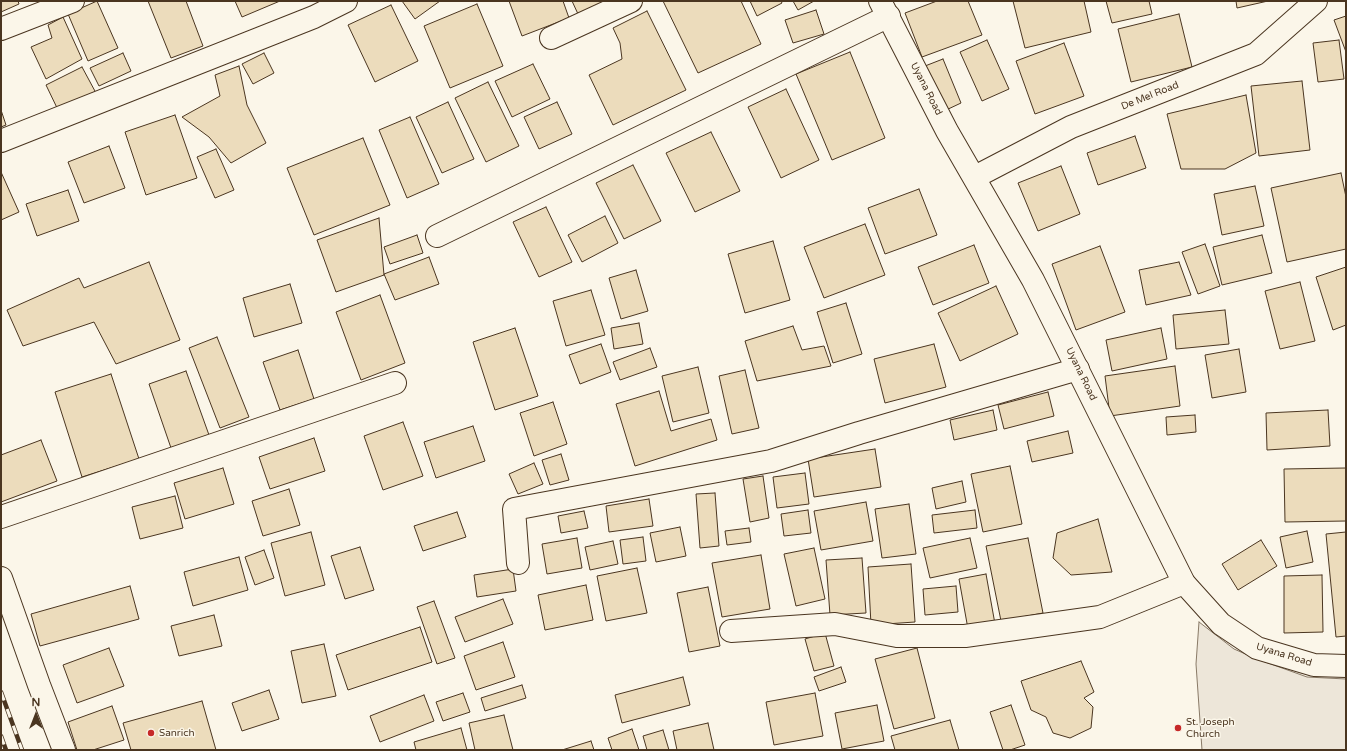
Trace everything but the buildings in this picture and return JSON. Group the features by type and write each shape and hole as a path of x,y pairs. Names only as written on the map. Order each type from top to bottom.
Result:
{"street":[{"path":"1,29 73,1"},
{"path":"1,141 314,17 346,1"},
{"path":"551,38 631,1"},
{"name":"De Mel Road","path":"975,177 1071,128 1256,54 1316,1"},
{"path":"437,236 884,9"},
{"name":"Uyana Road","path":"884,9 947,131 975,177 1033,280 1184,583 1221,624 1257,648 1314,665 1346,666"},
{"path":"518,563 514,509 771,461 859,433 1078,369"},
{"path":"1,517 396,382"},
{"path":"1,578 64,750"},
{"path":"731,631 835,624 897,636 965,636 1100,617 1184,583"}],"shaded area":[{"path":"1199,622 1234,649 1257,659 1307,677 1346,679 1346,750 1202,750 1196,664"}],"railway":[{"path":"1,692 22,750"},
{"path":"1,736 6,750"}],"place":[{"name":"St. Joseph Church","path":"1178,728"},
{"name":"Sanrich","path":"151,733"}]}
